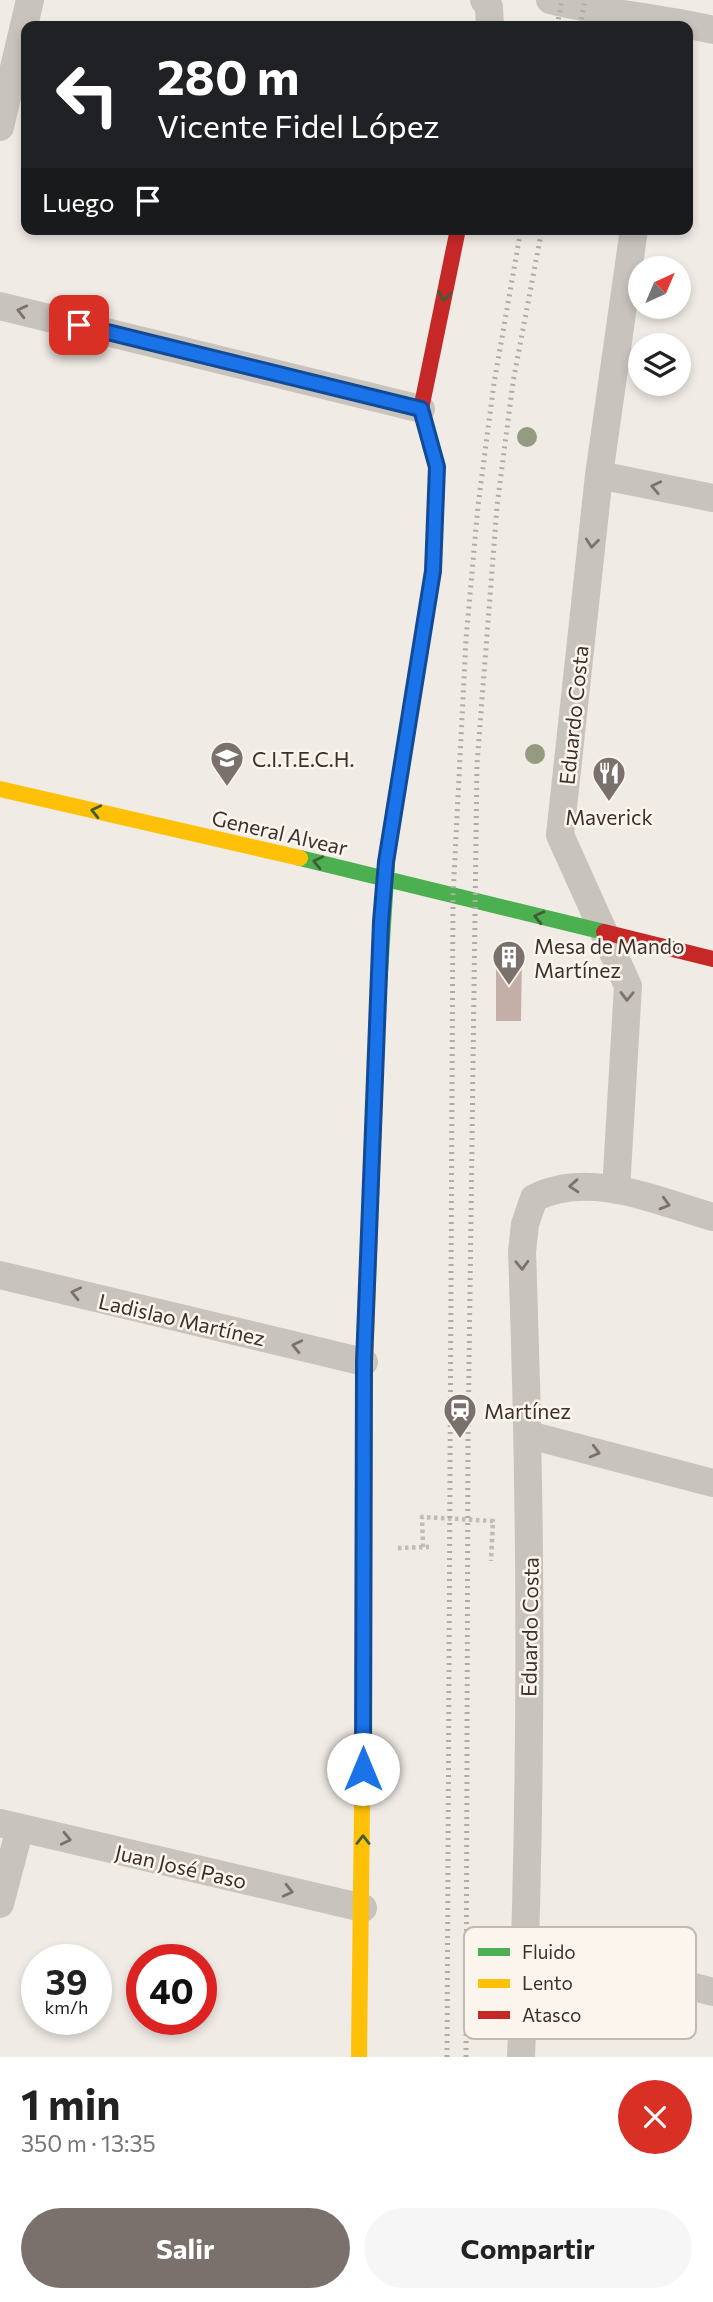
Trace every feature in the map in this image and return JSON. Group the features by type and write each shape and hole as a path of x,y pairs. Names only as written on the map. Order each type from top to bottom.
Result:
{"street":[{"path":"25,21 30,0"},
{"path":"484,0 489,8 490,21"},
{"path":"550,0 583,9 666,15 685,21"},
{"path":"693,24 713,30"},
{"path":"0,127 21,38"},
{"path":"359,2057 363,1908 364,1362 384,877 433,571 437,467 421,409 457,235"},
{"name":"Eduardo Costa","path":"526,1927 529,1435 522,1252 525,1224 534,1198 555,1188 583,1184 616,1190 628,986 560,835 599,475 633,235"},
{"path":"0,306 421,409"},
{"path":"599,475 713,498"},
{"name":"General Alvear","path":"0,789 384,877 713,959"},
{"path":"616,1190 713,1217"},
{"name":"Ladislao Martínez","path":"0,1275 364,1362"},
{"path":"529,1435 713,1483"},
{"path":"0,1904 10,1825"},
{"name":"Juan José Paso","path":"10,1825 363,1908"},
{"path":"696,1987 713,1992"},
{"name":"Eduardo Costa","path":"521,2057 522,2039"}],"path":[{"path":"429,1547 423,1547 422,1517 493,1521 491,1561 485,1561"}],"building":[{"name":"Mesa de Mando Martínez","path":"496,952 522,953 521,1021 496,1021"}],"railway":[{"path":"558,21 562,0"},
{"path":"581,21 585,0"},
{"path":"447,2057 453,896 466,639 478,506 494,383 520,235"},
{"path":"466,1927 468,1441 477,764 497,506 513,382 541,235"},
{"path":"466,2039 466,2057"}],"traffic: fast":[{"path":"378,1004 388,847 433,571 437,477"},
{"path":"300,858 604,932"}],"traffic: slow":[{"path":"0,789 300,858"},
{"path":"364,1396 378,1004"},
{"path":"359,2057 363,1725"}],"traffic: jam":[{"path":"437,477 437,467 421,409 457,235"},
{"path":"604,932 713,959"},
{"path":"363,1725 364,1396"}],"place":[{"name":"C.I.T.E.C.H.","path":"227,788"},
{"name":"Maverick","path":"609,803"},
{"name":"Mesa de Mando Martínez","path":"509,987"},
{"name":"Martínez","path":"460,1440"}],"route":[{"path":"79,325 421,409 437,467 433,571 386,862 381,922 364,1362 363,1769"}]}
